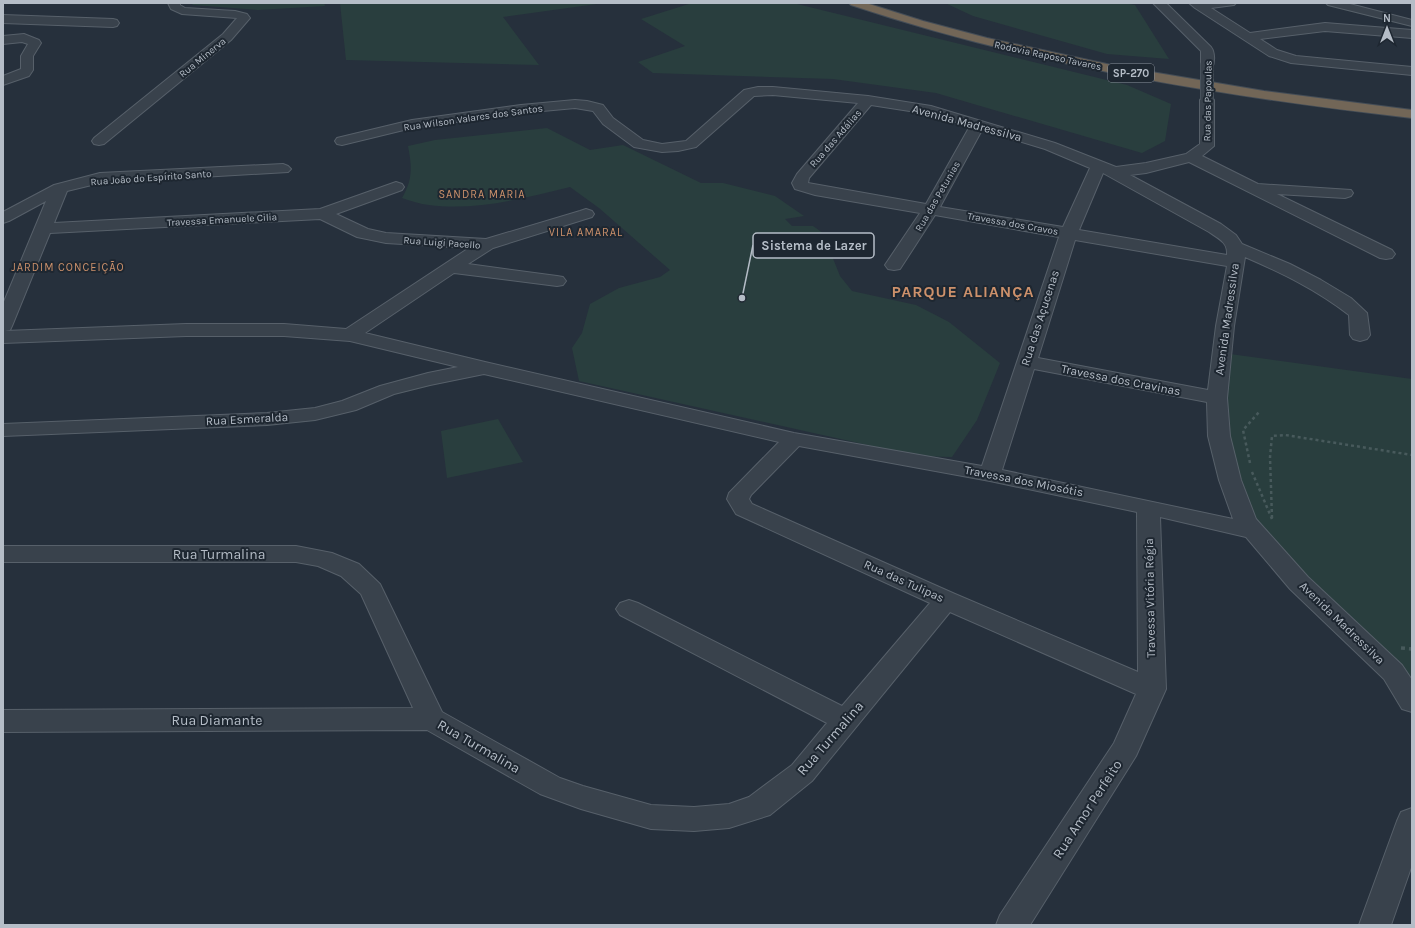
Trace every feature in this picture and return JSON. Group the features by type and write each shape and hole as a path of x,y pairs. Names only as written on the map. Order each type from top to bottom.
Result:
{"highway":[{"name":"Rodovia Raposo Tavares","path":"855,3 930,27 1066,60 1156,78 1258,94 1412,114"},
{"name":"Rodovia Raposo Tavares","path":"875,3 1009,41 1086,58 1243,86 1412,106"}],"street":[{"name":"Rua Minerva","path":"99,141 227,37 244,18 243,16 235,14 182,10 175,7 174,3"},
{"name":"Rua das Papoulas","path":"1106,168 1146,168 1191,157 1207,146 1207,50 1159,3"},
{"path":"1197,4 1230,3"},
{"path":"1332,3 1411,27"},
{"path":"1197,4 1273,53 1295,60 1412,71"},
{"path":"3,19 113,23"},
{"path":"1248,37 1326,27 1396,32 1411,27"},
{"path":"3,40 24,38 35,43 27,56 27,70 24,73 3,81"},
{"name":"Avenida Madressilva","path":"745,96 749,93 758,91 773,91 868,100 931,110 1050,146 1106,168 1215,228 1230,239 1236,255 1225,326 1217,398 1219,436 1230,480 1245,521 1252,531 1300,583 1393,672 1412,702"},
{"name":"Rua Wilson Valares dos Santos","path":"342,141 412,124 535,107 588,105 598,108 608,121 639,144 662,148 678,147 691,144 745,96"},
{"name":"Rua das Adálias","path":"802,177 868,100"},
{"name":"Rua das Petunias","path":"894,265 931,209 978,125"},
{"path":"1191,157 1386,254"},
{"name":"Rua das Açucenas","path":"990,474 1068,233 1106,168"},
{"name":"Rua João do Espírito Santo","path":"4,217 60,188 100,178 283,169"},
{"name":"Travessa dos Cravos","path":"802,177 800,183 805,188 1068,233 1236,255"},
{"name":"Travessa Emanuele Cilia","path":"4,217 46,222 322,214 396,187"},
{"path":"1252,187 1345,193"},
{"path":"3,326 60,188"},
{"name":"Rua Luigi Pacello","path":"322,214 363,233 386,238 487,244 586,214"},
{"path":"350,335 487,244"},
{"path":"1236,255 1285,268 1342,299 1358,313 1360,335"},
{"path":"451,267 557,281"},
{"name":"Travessa dos Miosótis","path":"3,337 186,330 284,330 350,335 485,368 794,439 990,474 1148,507 1252,531"},
{"name":"Travessa dos Cravinas","path":"1026,362 1217,398"},
{"name":"Rua Esmeralda","path":"8,433 315,414 349,406 387,390 428,379 485,368"},
{"name":"Rua das Tulipas","path":"794,439 740,492 738,499 744,509 946,600 1152,688"},
{"name":"Travessa Vitória Régia","path":"1148,507 1152,688"},
{"name":"Rua Turmalina","path":"3,554 296,554 323,558 350,570 371,590 432,719 550,786 588,800 651,816 694,819 729,816 760,806 802,773 946,600"},
{"path":"629,609 846,720"},
{"name":"Rua Amor Perfeito","path":"1012,925 1126,748 1152,688"},
{"name":"Rua Diamante","path":"3,721 432,719"},
{"path":"1375,925 1412,821"}],"path":[{"path":"1260,411 1243,430 1252,472 1272,520 1270,457 1272,436 1285,435 1412,455"}],"green space":[{"path":"191,3 324,3 325,6 258,10 193,5"},
{"path":"340,3 604,3 503,17 539,65 346,60"},
{"path":"692,3 793,3 1127,85 1171,104 1165,141 1142,153 936,93 833,79 653,73 638,62 685,46 641,19"},
{"path":"945,3 1124,3 1135,5 1169,59 1107,54 973,16"},
{"path":"547,128 590,150 623,145 701,183 723,183 775,196 804,216 785,219 792,226 813,226 827,236 830,251 840,276 852,291 916,305 949,322 1000,363 977,420 952,457 917,456 579,381 572,348 582,333 590,304 619,288 660,277 670,270 599,208 570,187 483,205 429,205 402,198 406,191 411,173 408,146 435,140"},
{"path":"1230,354 1412,379 1412,691 1250,522 1223,419"},
{"path":"498,419 523,462 447,478 441,431"}],"place":[{"name":"Sistema de Lazer","path":"742,298"}],"district":[{"name":"SANDRA MARIA","path":"482,194"},
{"name":"VILA AMARAL","path":"586,232"},
{"name":"JARDIM CONCEIÇÃO","path":"68,267"},
{"name":"PARQUE ALIANÇA","path":"963,291"}]}
